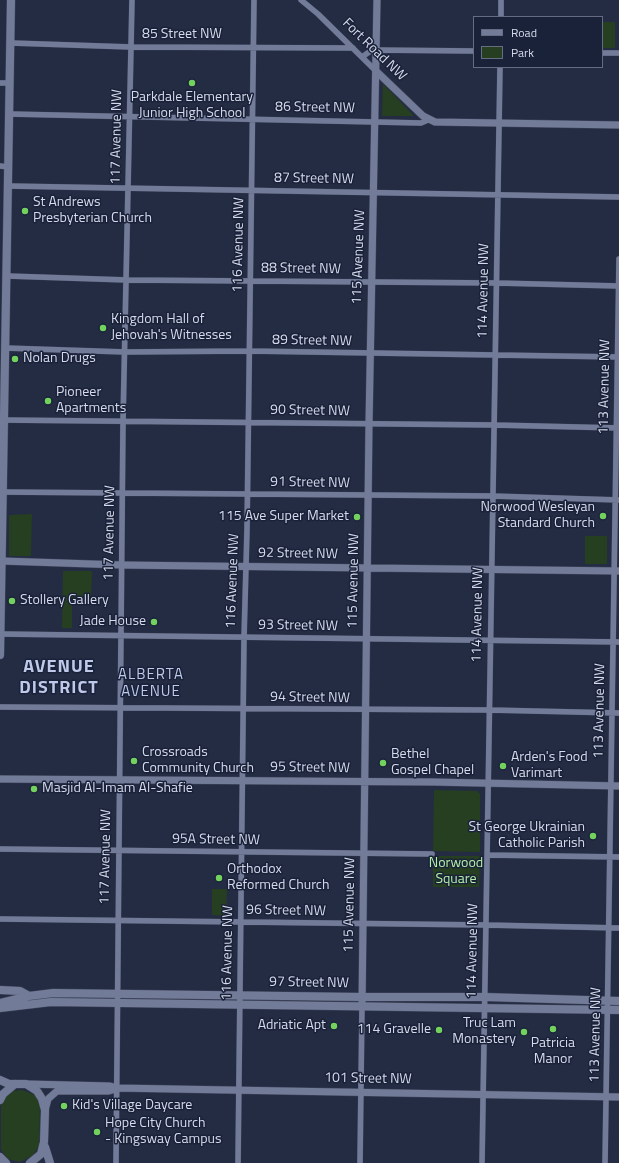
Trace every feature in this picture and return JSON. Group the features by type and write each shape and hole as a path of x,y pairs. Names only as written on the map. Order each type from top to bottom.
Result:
{"main road":[{"path":"0,655 2,420 5,348 3,335 6,276 4,253 8,186 4,166 9,114 12,0"},
{"path":"0,990 20,991 29,996"},
{"name":"97 Street NW","path":"0,1003 29,996 53,993 239,995 484,1007 619,1010"},
{"name":"97 Street NW","path":"0,1008 50,1002 239,1004 485,997 619,1001"},
{"path":"0,1080 4,1084 26,1084 40,1095 45,1110 45,1152 50,1163"},
{"path":"0,1100 3,1094 15,1084"},
{"path":"30,1163 41,1154 44,1142"},
{"path":"0,1158 6,1163"}],"street":[{"name":"117 Avenue NW","path":"116,1163 122,494 132,0"},
{"name":"116 Avenue NW","path":"238,1163 240,922 254,0"},
{"name":"Fort Road NW","path":"301,0 428,120"},
{"name":"115 Avenue NW","path":"360,1163 370,354 377,0"},
{"path":"501,0 501,16"},
{"name":"85 Street NW","path":"11,43 131,47 353,48"},
{"path":"362,58 369,51 376,50 473,51"},
{"path":"603,53 619,53"},
{"name":"114 Avenue NW","path":"482,1163 500,68"},
{"path":"0,83 10,83"},
{"name":"86 Street NW","path":"9,114 421,123 428,120 443,122 619,126"},
{"name":"87 Street NW","path":"8,186 619,197"},
{"name":"113 Avenue NW","path":"605,1163 610,928 612,713 616,642 619,259"},
{"name":"88 Street NW","path":"6,276 127,280 250,280 619,286"},
{"name":"89 Street NW","path":"5,348 125,352 249,351 618,357"},
{"name":"90 Street NW","path":"2,420 494,425 618,428"},
{"name":"91 Street NW","path":"1,491 122,494 247,493 368,496 492,496 617,500"},
{"name":"92 Street NW","path":"1,561 122,565 367,567 617,572"},
{"name":"93 Street NW","path":"0,634 616,642"},
{"name":"94 Street NW","path":"0,707 489,710 619,713"},
{"name":"95 Street NW","path":"0,779 242,780 619,786"},
{"name":"95A Street NW","path":"0,849 432,854"},
{"path":"487,855 619,857"},
{"name":"96 Street NW","path":"0,919 619,928"},
{"name":"101 Street NW","path":"26,1084 108,1086 117,1088 619,1097"},
{"name":"101 Street NW","path":"45,1110 48,1098 57,1091 109,1091 117,1088"}],"green space":[{"path":"603,22 615,22 615,48 603,48"},
{"path":"383,84 414,116 382,116"},
{"path":"32,514 31,556 9,556 9,515"},
{"path":"585,536 607,536 607,564 585,564"},
{"path":"63,571 92,571 91,598 72,598 72,628 62,628"},
{"name":"Norwood Square","path":"434,790 477,791 480,794 480,852 433,851"},
{"name":"Norwood Square","path":"433,856 480,856 479,887 433,887"},
{"path":"212,889 227,889 226,916 212,915"},
{"path":"22,1090 35,1095 40,1105 39,1146 33,1155 20,1162 8,1159 1,1150 1,1106 3,1098 13,1091"}],"place":[{"name":"Parkdale Elementary Junior High School","path":"192,83"},
{"name":"St Andrews Presbyterian Church","path":"25,211"},
{"name":"Kingdom Hall of Jehovah's Witnesses","path":"103,328"},
{"name":"Nolan Drugs","path":"15,359"},
{"name":"Pioneer Apartments","path":"48,401"},
{"name":"Norwood Wesleyan Standard Church","path":"603,516"},
{"name":"115 Ave Super Market","path":"357,517"},
{"name":"Stollery Gallery","path":"12,601"},
{"name":"Jade House","path":"154,622"},
{"name":"Crossroads Community Church","path":"134,761"},
{"name":"Bethel Gospel Chapel","path":"383,763"},
{"name":"Arden's Food Varimart","path":"503,766"},
{"name":"Masjid Al-Imam Al-Shafie","path":"34,789"},
{"name":"St George Ukrainian Catholic Parish","path":"593,836"},
{"name":"Orthodox Reformed Church","path":"219,878"},
{"name":"Adriatic Apt","path":"334,1026"},
{"name":"Patricia Manor","path":"553,1029"},
{"name":"114 Gravelle","path":"439,1030"},
{"name":"Truc Lam Monastery","path":"524,1032"},
{"name":"Kid's Village Daycare","path":"64,1106"},
{"name":"Hope City Church - Kingsway Campus","path":"97,1132"}],"district":[{"name":"AVENUE DISTRICT","path":"59,678"},
{"name":"ALBERTA AVENUE","path":"151,684"}]}
